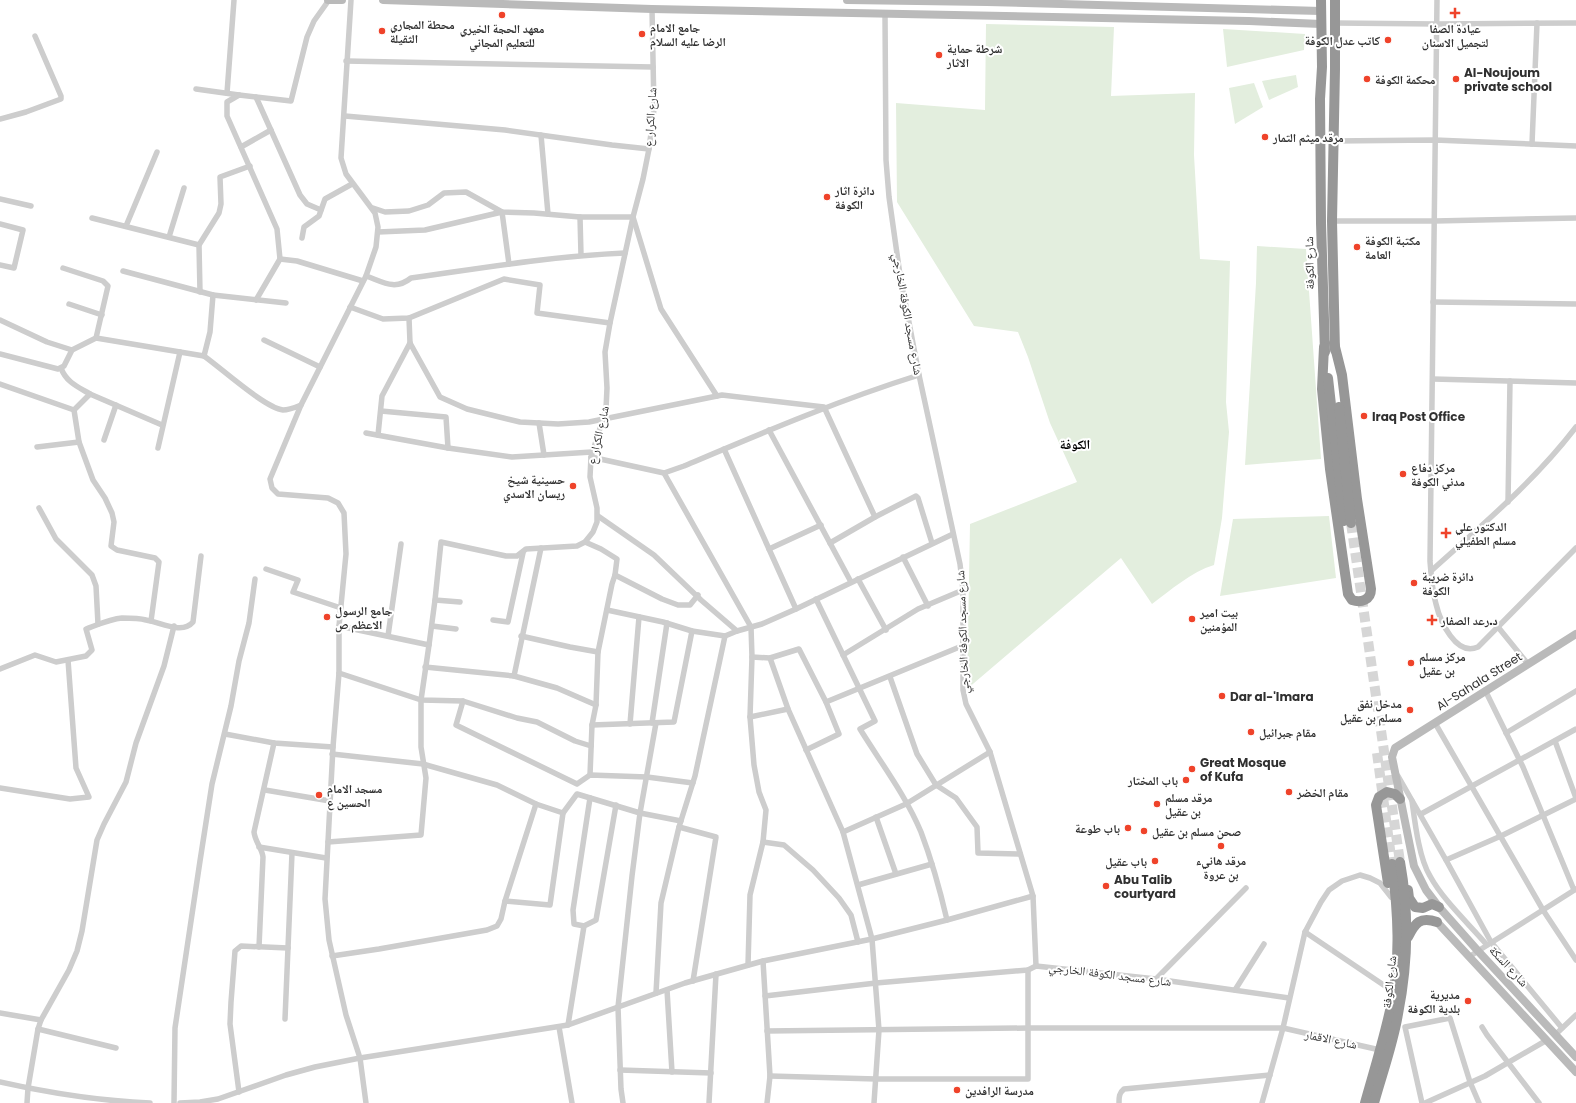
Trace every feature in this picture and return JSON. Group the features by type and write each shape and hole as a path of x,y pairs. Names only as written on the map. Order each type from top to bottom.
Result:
{"highway":[{"name":"شارع الكوفة","path":"1321,0 1322,67 1320,99 1329,345 1348,524"},
{"name":"شارع الكوفة","path":"1329,345 1335,0"},
{"path":"1322,67 1323,70 1328,73 1331,73 1335,69"},
{"path":"1320,99 1327,94 1334,99"},
{"path":"1329,345 1342,376 1357,499 1371,589 1371,593 1367,598 1358,601 1352,600 1348,594 1330,469 1322,389 1329,345"},
{"path":"1397,961 1391,897 1376,805 1379,797 1387,792 1395,794 1400,799"},
{"name":"شارع الكوفة","path":"1374,1103 1398,1015 1407,938 1407,921 1398,865"},
{"name":"شارع الكوفة","path":"1365,1103 1394,992 1397,961 1398,865"},
{"path":"1398,865 1406,878 1409,898 1413,905 1418,908 1423,908 1432,904 1439,908"},
{"path":"1407,938 1414,926 1422,920 1429,919 1437,922"}],"street":[{"path":"227,93 234,0"},
{"path":"196,89 291,101 307,37 314,21 328,0 340,0"},
{"path":"350,0 346,61 345,116 341,158 344,169 352,184 373,208 378,232 374,254 364,278 301,405 272,475 270,484 278,494 328,498 338,503 344,513 346,542 339,626 339,673 332,754 326,858 325,913 332,956 346,1015 360,1058 366,1103"},
{"path":"383,0 652,9 1249,21 1321,24"},
{"path":"847,0 987,1 1104,5 1191,4 1321,11"},
{"path":"1437,0 1431,571 1435,603 1441,618 1454,641 1458,645 1468,649 1475,649 1481,645 1576,548"},
{"path":"1104,5 1104,18"},
{"name":"شارع الكرار ع","path":"598,516 590,477 592,455 604,418 607,388 605,352 624,253 643,179 654,109 654,36 652,9"},
{"name":"شارع مسجد الكوفة الخارجي","path":"885,14 886,160 889,197 900,275 919,375 960,564 963,590 963,690 966,704 990,752 1033,896 1036,966 1156,979 1289,998"},
{"path":"1335,23 1576,23"},
{"path":"1532,144 1537,23"},
{"path":"0,119 26,112 61,99 35,36"},
{"path":"346,61 653,67"},
{"path":"239,95 227,102 227,116 277,229 280,259 256,300"},
{"path":"256,97 300,196 306,204 321,210"},
{"path":"345,116 505,130 612,145 649,148"},
{"path":"241,148 271,130"},
{"path":"541,135 548,214"},
{"path":"1333,141 1436,140 1576,146"},
{"path":"126,226 157,152"},
{"path":"200,292 199,245 219,213 221,204 220,177 250,166"},
{"path":"302,238 304,227 319,216 325,199 352,184"},
{"path":"169,237 184,188"},
{"path":"373,208 385,212 409,211 428,204 444,192 466,192 502,212"},
{"path":"0,198 31,206"},
{"path":"502,212 509,264"},
{"path":"378,232 425,230 502,212 580,217 633,217 662,309 717,396"},
{"path":"580,217 581,255"},
{"path":"92,218 199,245"},
{"path":"1332,221 1434,221 1576,218"},
{"path":"0,224 23,230 14,268 0,265"},
{"path":"280,259 297,261 389,285 399,285 411,278 509,264 581,255 624,253"},
{"path":"63,268 106,283 108,286 96,338"},
{"path":"123,271 213,295 286,303"},
{"path":"350,307 384,319 409,318 504,280 540,285 537,313 610,323"},
{"path":"204,356 210,332 213,295"},
{"path":"1434,302 1576,304"},
{"path":"69,304 102,315"},
{"path":"409,318 410,343 440,397 467,408 520,422 558,424 589,422 717,396 824,407"},
{"path":"0,320 47,342 72,350"},
{"path":"61,368 72,350 96,338 204,356 260,399 277,408 284,410 301,405"},
{"path":"264,340 320,367"},
{"path":"378,435 382,396 410,343"},
{"path":"158,448 162,425 180,352"},
{"path":"0,354 58,369 61,368"},
{"path":"61,368 68,381 90,394 162,425"},
{"path":"366,433 448,448 512,457 592,455 664,473 824,407 919,375"},
{"path":"1432,379 1576,383"},
{"path":"1508,502 1510,381"},
{"path":"0,384 74,410"},
{"path":"74,410 90,394"},
{"path":"104,440 116,404"},
{"path":"824,407 875,516"},
{"path":"74,410 79,442 93,480 105,498 112,513 114,522 111,546 116,550 155,558 159,562 151,621"},
{"path":"380,411 446,418 448,448"},
{"path":"539,423 544,455"},
{"path":"1431,571 1520,492 1556,453 1576,427"},
{"path":"769,430 851,582"},
{"path":"37,447 79,442"},
{"path":"724,449 796,609"},
{"path":"664,473 751,627 752,657 750,717 754,765 759,792 766,810 763,842 750,895 748,965"},
{"path":"830,543 875,516 916,496 918,498 932,543"},
{"path":"39,508 56,539 92,575 96,586 98,624"},
{"path":"328,842 420,835 426,778 421,747 421,700 432,626 441,542 506,556 517,556 523,553 526,549 577,546 585,542 595,528 598,516 654,555 737,631"},
{"path":"769,549 821,526"},
{"path":"607,610 692,631 725,636 762,624 796,609 932,543 954,534"},
{"path":"585,542 601,549 616,560 615,575 598,652 596,705 592,725 590,775"},
{"path":"388,636 401,544"},
{"path":"514,676 541,548"},
{"path":"493,620 508,622 523,553"},
{"path":"0,669 35,655 56,662 86,656 92,650 86,629 120,618 151,621 186,627 193,622 201,556"},
{"path":"903,557 928,606"},
{"path":"266,569 298,580 293,592 341,608"},
{"path":"615,575 650,594 678,605 690,605 698,595"},
{"path":"174,1103 176,1017 211,792 231,706 239,660 249,623 255,579"},
{"path":"858,579 886,630"},
{"path":"843,655 918,610 963,590"},
{"path":"816,599 875,721 860,729 906,804 920,831 932,864 947,920"},
{"path":"435,600 460,602"},
{"path":"630,724 640,617"},
{"path":"624,1103 621,1089 618,1008 640,813 647,777 667,624"},
{"path":"27,1103 28,1088 38,1029 41,1020 69,970 77,951 82,931 97,840 126,782 136,743 164,666 174,626"},
{"path":"339,626 429,645"},
{"path":"432,626 456,629"},
{"path":"1498,627 1528,664"},
{"path":"592,725 674,722 692,631"},
{"name":"Al-Sahala Street","path":"1395,748 1576,634"},
{"path":"522,636 598,652"},
{"path":"656,993 661,903 679,827 693,783 725,636"},
{"path":"826,702 860,690 962,646"},
{"path":"752,657 770,658 799,649 826,702 839,734 806,750"},
{"path":"770,658 788,709 843,832 872,938 879,1030 874,1103"},
{"path":"0,788 70,799 89,797 76,768 68,660"},
{"path":"425,666 514,676 557,688 596,705"},
{"path":"339,673 421,700 463,701 518,718 537,722 575,741 591,746"},
{"path":"890,676 917,754 936,785 956,798 976,827 978,853 1020,854"},
{"path":"1470,957 1489,943 1575,890 1520,760 1485,690"},
{"path":"1506,733 1576,692"},
{"path":"463,701 456,725 578,784"},
{"path":"750,717 788,709"},
{"path":"1435,723 1543,910 1576,960"},
{"path":"1421,814 1576,729"},
{"path":"225,734 274,744 333,747"},
{"path":"1446,860 1501,836 1576,799 1555,741"},
{"path":"259,947 264,861 263,854 255,840 254,832 265,790 274,744"},
{"name":"شارع السكة","path":"1395,748 1392,757 1414,866 1426,890 1439,908 1478,951 1559,1031 1576,1056"},
{"path":"843,832 906,804 990,752"},
{"path":"332,754 423,764 497,785 536,804 563,813"},
{"path":"1395,772 1421,814 1489,943"},
{"path":"505,901 550,905 563,813 576,794 578,784 590,775 647,777 693,783"},
{"path":"265,790 330,801"},
{"path":"576,794 640,813 681,821"},
{"path":"590,798 573,910 574,924 584,926 596,920 616,806"},
{"path":"1411,799 1416,828 1429,875 1440,890 1489,943 1559,1031 1576,1014"},
{"path":"332,956 487,930 497,926 501,920 505,901 536,804"},
{"path":"876,817 896,874"},
{"path":"679,827 716,837 693,981"},
{"path":"763,842 784,845 813,870 839,898 851,915 858,942"},
{"path":"259,847 326,858"},
{"path":"285,1018 292,853"},
{"path":"858,885 932,864"},
{"path":"1262,1103 1283,1028 1305,932 1329,890 1342,881 1360,875 1380,883 1391,897"},
{"path":"1156,979 1246,888"},
{"path":"180,1103 209,1101 300,1070 360,1058 568,1025 656,993 748,965 858,942 947,920 1033,896"},
{"name":"شارع السكة","path":"1437,922 1576,1072"},
{"path":"568,1025 584,926"},
{"path":"1305,932 1394,992"},
{"path":"1235,990 1264,944"},
{"path":"239,1092 230,1024 234,954 236,949 241,946 288,948"},
{"path":"763,961 770,1076 767,1103"},
{"path":"765,996 876,983 1028,970 1036,966"},
{"path":"770,1076 876,1079 1028,1079 1028,970"},
{"path":"709,1103 716,974"},
{"path":"667,990 672,1072"},
{"path":"0,1012 41,1020"},
{"path":"1479,1103 1470,1082 1450,1018 1405,1027 1424,1103 1470,1082 1508,1063 1547,1040"},
{"path":"559,1027 572,1103"},
{"path":"1482,1027 1539,1103"},
{"name":"شارع الاقمار","path":"767,1031 1028,1028 1283,1028 1380,1050"},
{"path":"38,1029 116,1048"},
{"path":"620,1070 711,1073"},
{"path":"1119,1103 1119,1095 1124,1089 1270,1075"},
{"path":"0,1082 28,1088 102,1099 150,1103"},
{"path":"226,1096 226,1103"}],"green space":[{"path":"986,24 1114,27 1111,96 1195,93 1194,155 1200,259 1230,261 1226,402 1229,432 1222,518 1214,565 1189,577 1152,604 1121,558 967,689 970,524 1077,482 1050,423 1018,332 974,326 897,202 896,103 985,110"},
{"path":"1223,29 1305,34 1304,50 1227,67"},
{"path":"1296,75 1298,87 1269,100 1262,81"},
{"path":"1254,83 1263,107 1235,124 1229,88"},
{"path":"1257,246 1306,249 1321,459 1245,465"},
{"path":"1329,516 1336,578 1220,596 1233,519"}],"tunnel":[{"path":"1351,523 1400,862"},
{"path":"1377,753 1392,864"}],"place":[{"name":"عيادة الصفا لتجميل الاسنان","path":"1455,13"},
{"name":"معهد الحجة الخيري للتعليم المجاني","path":"502,15"},
{"name":"محطة المجاري الثقيلة","path":"382,31"},
{"name":"جامع الامام الرضا عليه السلام","path":"642,34"},
{"name":"كاتب عدل الكوفة","path":"1388,40"},
{"name":"شرطة حماية الاثار","path":"939,55"},
{"name":"محكمة الكوفة","path":"1367,79"},
{"name":"Al-Noujoum private school","path":"1456,79"},
{"name":"مرقد ميثم التمار","path":"1265,137"},
{"name":"دائرة اثار الكوفة","path":"827,197"},
{"name":"مكتبة الكوفة العامة","path":"1357,247"},
{"name":"Iraq Post Office","path":"1364,416"},
{"name":"مركز دفاع مدني الكوفة","path":"1403,474"},
{"name":"حسينية شيخ ريسان الاسدي","path":"573,486"},
{"name":"الدكتور علي مسلم الطفيلي","path":"1446,533"},
{"name":"دائرة ضريبة الكوفة","path":"1414,583"},
{"name":"جامع الرسول الاعظم ص","path":"327,617"},
{"name":"بيت امير المؤمنين","path":"1192,619"},
{"name":"د.رعد الصفار","path":"1432,620"},
{"name":"مركز مسلم بن عقيل","path":"1411,663"},
{"name":"Dar al-'Imara","path":"1222,696"},
{"name":"مدخل نفق مسلم بن عقيل","path":"1410,710"},
{"name":"مقام جبرائيل","path":"1251,732"},
{"name":"Great Mosque of Kufa","path":"1192,769"},
{"name":"باب المختار","path":"1186,780"},
{"name":"مقام الخضر","path":"1289,792"},
{"name":"مسجد الامام الحسين ع","path":"319,795"},
{"name":"مرقد مسلم بن عقيل","path":"1157,804"},
{"name":"باب طوعة","path":"1128,828"},
{"name":"صحن مسلم بن عقيل","path":"1144,831"},
{"name":"مرقد هانيء بن عروة","path":"1221,846"},
{"name":"باب عقيل","path":"1155,861"},
{"name":"Abu Talib courtyard","path":"1106,886"},
{"name":"مديرية بلدية الكوفة","path":"1468,1001"},
{"name":"مدرسة الرافدين","path":"957,1090"}],"district":[{"name":"الكوفة","path":"1075,444"}]}
